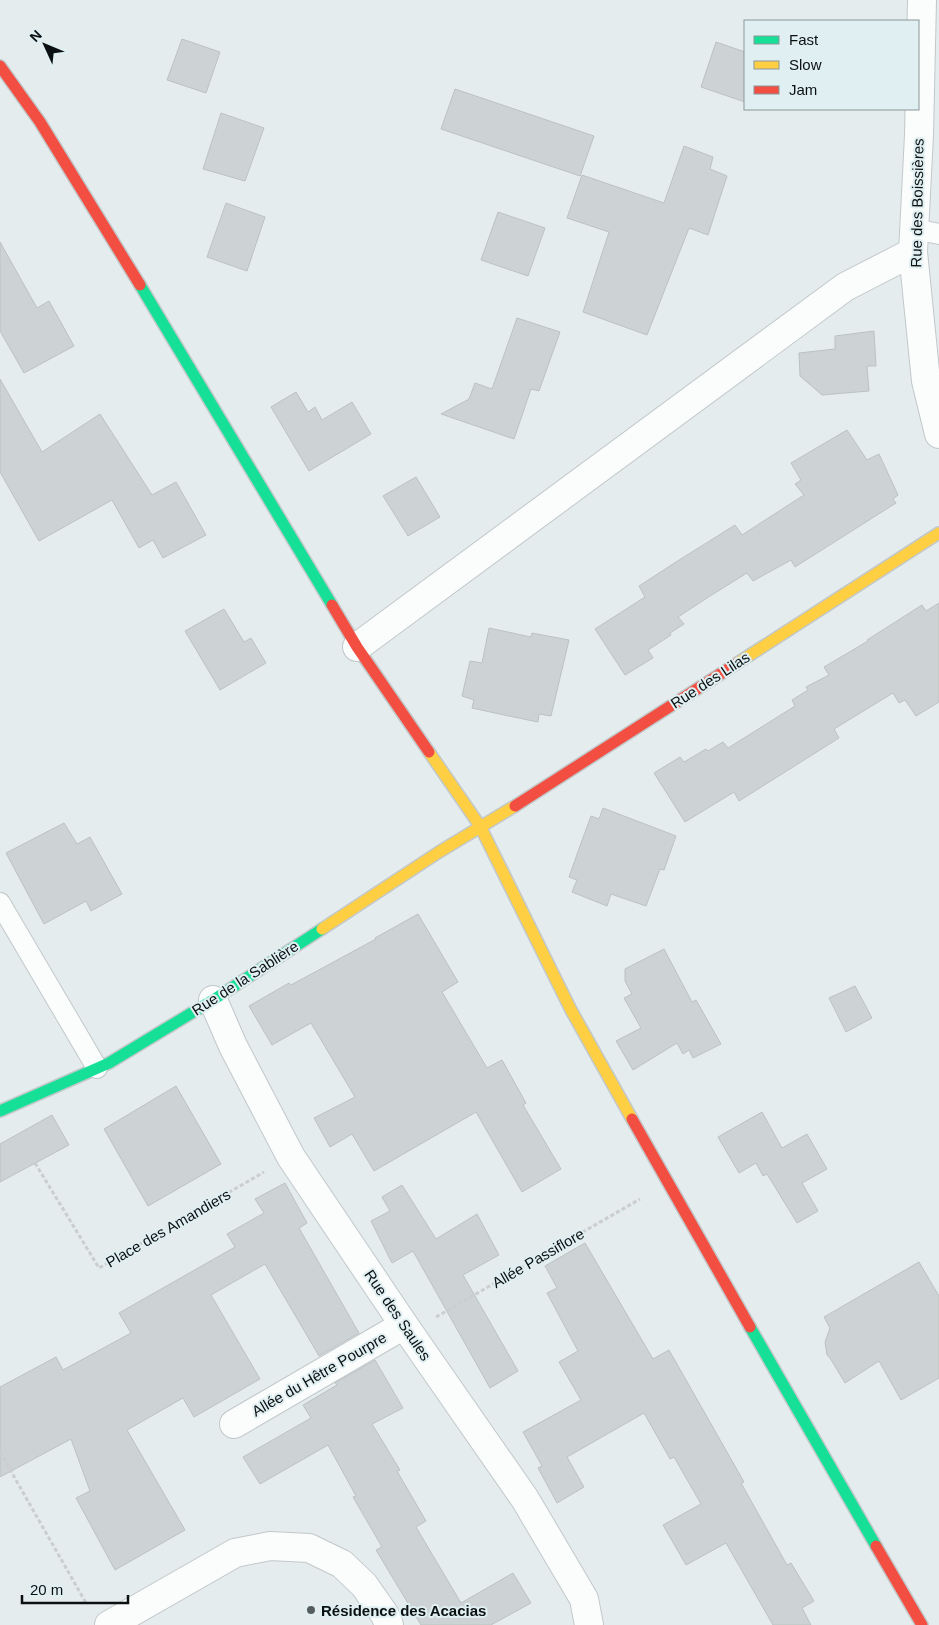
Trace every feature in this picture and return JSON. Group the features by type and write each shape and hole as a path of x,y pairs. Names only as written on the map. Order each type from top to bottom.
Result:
{"street":[{"name":"Rue des Boissières","path":"922,0 919,125 926,381 939,434"},
{"path":"0,66 40,122 98,215 357,647 480,826 571,1010 667,1183 922,1625"},
{"path":"357,647 845,288 922,238"},
{"name":"Rue des Lilas","path":"480,826 521,802 939,533"},
{"name":"Rue de la Sablière","path":"0,1111 109,1063 213,1000 480,826"},
{"name":"Rue des Saules","path":"213,1000 233,1046 291,1157 406,1329 525,1499 584,1599 589,1625"},
{"name":"Allée du Hêtre Pourpre","path":"234,1424 406,1329"},
{"path":"109,1625 235,1553 270,1546 309,1548 342,1564 364,1585 385,1614 389,1625"}],"lane":[{"path":"0,903 97,1068"}],"path":[{"name":"Place des Amandiers","path":"35,1163 99,1268 291,1157"},
{"name":"Allée Passiflore","path":"406,1329 667,1183"},
{"path":"0,1452 88,1608"}],"building":[{"path":"182,39 220,52 206,93 167,80"},
{"path":"716,42 744,52 744,102 701,87"},
{"path":"455,89 594,136 580,176 441,129"},
{"path":"221,113 264,128 245,181 203,169"},
{"path":"684,146 713,157 710,169 727,176 708,235 689,228 647,335 583,312 609,232 567,218 582,175 664,203"},
{"path":"226,203 265,217 247,271 207,257"},
{"path":"498,212 545,228 528,276 481,260"},
{"path":"0,242 37,308 49,301 74,346 24,373 0,331"},
{"path":"517,318 560,332 539,391 531,389 514,439 441,414 469,399 475,383 492,389"},
{"path":"874,331 876,366 867,366 869,391 822,395 800,376 799,353 835,349 835,336"},
{"path":"0,379 42,452 100,414 152,495 176,482 206,535 163,558 153,540 139,548 112,500 39,541 0,472"},
{"path":"296,392 308,412 315,407 322,420 352,402 371,434 309,471 271,407"},
{"path":"847,430 867,460 879,454 898,495 893,499 896,503 795,567 791,560 753,581 747,573 710,596 678,617 684,624 648,650 653,658 625,675 595,629 645,597 639,586 676,562 735,525 742,535 804,495 795,484 801,480 791,463"},
{"path":"416,477 440,517 408,536 383,496"},
{"path":"939,603 939,702 916,716 905,700 899,703 893,693 834,729 839,738 739,801 734,792 685,822 654,773 680,757 684,762 706,749 708,751 723,742 728,748 795,706 792,700 808,690 806,687 829,675 824,667 868,641 922,605 926,611"},
{"path":"224,609 244,642 251,638 266,663 220,690 185,631"},
{"path":"489,628 531,637 532,633 569,640 551,716 539,714 538,722 472,708 474,700 462,696 470,661 482,663"},
{"path":"603,808 676,836 664,870 660,869 646,906 611,894 607,906 572,892 577,880 569,877 591,816 599,819"},
{"path":"64,823 77,844 90,837 122,894 91,911 86,901 44,924 6,853"},
{"path":"418,914 458,982 442,992 487,1068 502,1060 526,1103 523,1105 561,1169 522,1192 476,1112 374,1171 352,1134 330,1147 314,1118 355,1097 311,1023 272,1045 249,1006 289,983 291,985 376,939"},
{"path":"664,949 692,1002 696,1000 721,1044 693,1058 689,1050 683,1054 677,1043 633,1070 616,1041 641,1028 624,998 632,994 625,981 625,969"},
{"path":"855,986 872,1018 846,1032 829,998"},
{"path":"176,1086 221,1164 148,1206 104,1129"},
{"path":"762,1112 782,1148 807,1134 827,1169 802,1183 818,1211 797,1223 767,1174 763,1176 756,1163 739,1173 718,1137"},
{"path":"52,1115 69,1145 0,1182 0,1144"},
{"path":"285,1183 307,1223 299,1228 359,1333 319,1356 265,1264 211,1295 260,1379 194,1417 183,1398 127,1430 185,1530 115,1570 76,1498 90,1491 71,1439 0,1477 0,1387 56,1357 63,1370 131,1333 119,1313 235,1247 227,1234 264,1213 255,1199"},
{"path":"402,1185 436,1239 477,1214 499,1255 463,1275 518,1371 490,1388 413,1251 392,1263 371,1221 390,1211 382,1197"},
{"path":"585,1243 653,1359 669,1350 744,1482 741,1483 787,1565 791,1563 814,1601 802,1608 811,1625 773,1625 726,1543 686,1565 663,1525 701,1504 674,1457 670,1459 644,1413 567,1457 584,1487 557,1503 538,1468 542,1466 523,1432 581,1400 559,1362 578,1351 547,1293 557,1288 545,1266"},
{"path":"919,1262 939,1296 939,1378 901,1400 879,1361 845,1383 827,1355 825,1342 830,1328 824,1317"},
{"path":"375,1360 403,1408 372,1424 400,1470 397,1471 426,1521 416,1527 461,1603 513,1573 531,1603 491,1625 421,1625 376,1550 382,1547 353,1497 356,1496 328,1445 260,1484 243,1457 311,1418 303,1405 337,1385 335,1383"}],"traffic: fast":[{"path":"140,285 332,605"},
{"path":"0,1111 109,1063 213,1000 322,929"},
{"path":"750,1327 876,1546"}],"traffic: slow":[{"path":"736,664 939,533"},
{"path":"429,752 480,826 571,1010 632,1119"},
{"path":"322,929 439,852 515,806"}],"traffic: jam":[{"path":"0,66 40,122 140,285"},
{"path":"332,605 357,647 429,752"},
{"path":"515,806 736,664"},
{"path":"632,1119 750,1327"},
{"path":"876,1546 922,1625"}],"place":[{"name":"Résidence des Acacias","path":"311,1610"}]}
